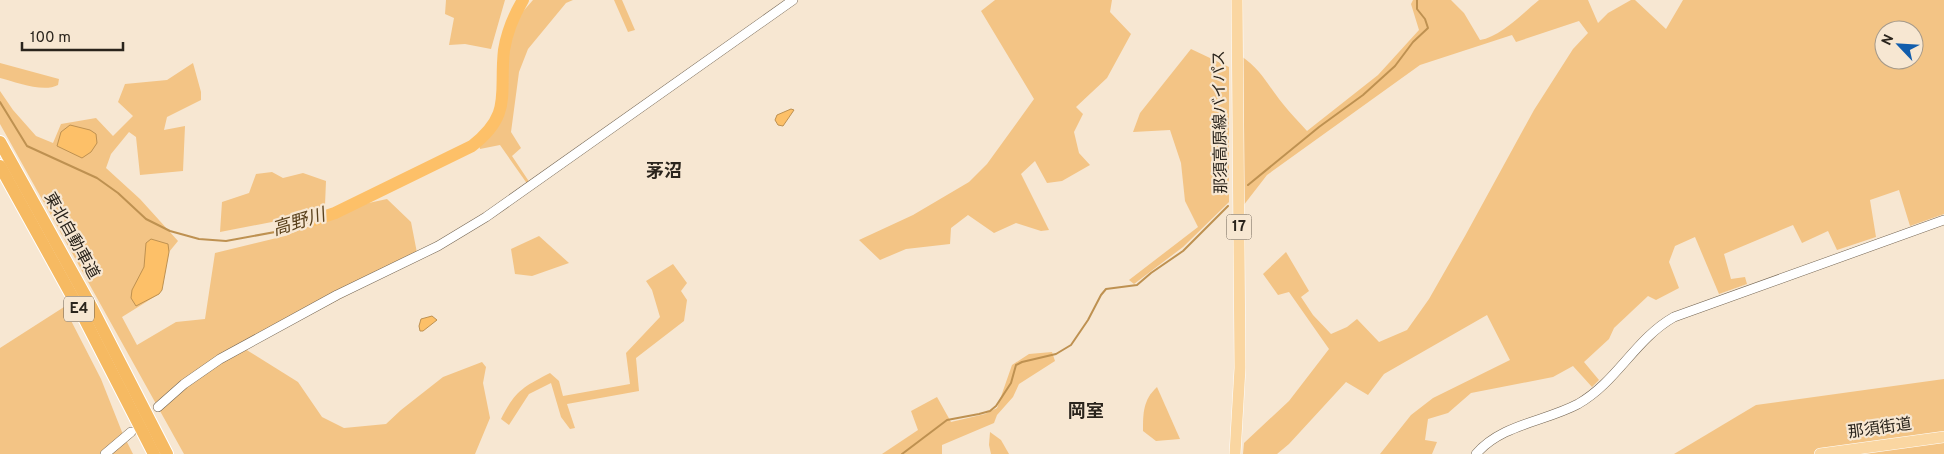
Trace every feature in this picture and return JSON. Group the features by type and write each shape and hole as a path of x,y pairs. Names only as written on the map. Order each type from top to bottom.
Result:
{"highway":[{"name":"東北自動車道","path":"0,142 137,393 167,454"},
{"name":"東北自動車道","path":"0,166 83,316 154,454"},
{"path":"137,393 173,454"}],"main road":[{"name":"那須高原線バイパス","path":"1235,454 1240,368 1237,0"},
{"name":"那須街道","path":"1820,454 1944,437"}],"street":[{"path":"158,407 184,384 220,359 337,295 438,246 486,218 793,0"},
{"path":"1476,454 1488,442 1503,432 1564,410 1589,397 1644,339 1674,317 1944,220"},
{"path":"105,454 131,432"}],"shaded area":[{"path":"446,0 505,0 491,49 465,44 449,45 454,18 445,14"},
{"path":"533,0 573,0 566,3 528,49 519,72 511,132 521,148 512,156 530,183 528,185 500,145 480,149 479,144 487,138 497,125 508,96 507,54 519,16"},
{"path":"614,0 622,0 635,30 628,32"},
{"path":"995,0 1112,0 1110,12 1131,34 1107,78 1076,107 1083,114 1074,132 1079,153 1090,165 1062,181 1047,183 1035,161 1021,174 1049,230 1041,231 1016,223 994,233 968,215 951,228 950,244 906,249 880,260 859,240 913,215 969,182 987,164 1034,99 981,11"},
{"path":"1413,0 1451,0 1464,13 1480,40 1488,38 1503,29 1539,0 1588,0 1598,23 1608,13 1631,0 1635,0 1666,29 1683,0 1944,0 1944,214 1910,226 1899,190 1870,200 1876,237 1837,250 1828,231 1802,243 1793,225 1724,254 1731,279 1745,277 1747,284 1719,294 1695,237 1675,246 1669,262 1679,288 1656,300 1648,296 1614,328 1609,339 1584,362 1599,380 1592,387 1573,366 1553,377 1471,393 1448,413 1428,419 1425,440 1437,442 1432,454 1380,454 1411,415 1433,398 1510,360 1487,315 1384,374 1368,395 1346,382 1289,444 1277,454 1243,454 1244,443 1289,401 1329,349 1289,292 1278,295 1263,274 1286,252 1309,291 1301,297 1313,315 1331,334 1347,327 1357,319 1379,342 1407,330 1429,299 1534,110 1573,49 1588,33 1579,21 1516,42 1512,35 1420,65 1267,175 1243,206 1241,56 1259,72 1307,131 1378,75 1419,30 1411,4"},
{"path":"1191,49 1229,67 1229,202 1183,247 1134,284 1129,280 1198,227 1185,201 1181,163 1170,130 1133,132 1140,113"},
{"path":"0,63 59,79 58,85 45,88 0,78"},
{"path":"193,63 201,92 201,100 167,117 164,130 185,126 183,171 140,175 136,137 129,132 111,154 106,168 140,199 178,241 169,252 159,294 122,317 137,345 176,322 205,319 215,253 285,236 364,204 387,199 411,222 418,258 245,349 298,382 322,417 344,428 386,424 443,377 482,362 486,367 483,383 490,418 475,454 184,454 0,124 0,91 13,110 36,136 53,143 61,124 96,118 113,136 133,116 118,102 125,84 167,80"},
{"path":"791,109 794,110 783,126 778,125 775,120 777,115"},
{"path":"70,125 90,130 96,134 97,143 91,152 82,158 57,146 61,132"},
{"path":"272,172 283,178 303,173 326,181 325,205 277,221 220,232 222,202 249,193 256,174"},
{"path":"539,236 569,263 532,276 515,274 511,249"},
{"path":"151,239 168,244 169,252 162,290 159,294 136,306 131,298 132,290 144,267 146,243"},
{"path":"673,264 687,283 681,291 687,300 684,321 636,358 639,391 567,404 575,428 570,429 561,417 551,383 529,394 509,425 501,419 511,402 521,391 550,373 559,381 563,396 630,384 626,353 660,317 652,290 646,281"},
{"path":"64,307 101,379 133,454 0,454 0,348"},
{"path":"432,316 437,320 423,331 420,331 421,319"},
{"path":"1052,352 1055,361 1019,384 1013,397 997,415 994,423 942,445 942,454 882,454 918,430 911,411 937,397 951,422 985,414 997,408 1012,365 1029,354"},
{"path":"1944,379 1944,454 1674,454 1756,405"},
{"path":"1157,387 1180,439 1156,441 1143,431 1146,402"},
{"path":"990,432 1001,440 1009,454 991,454 989,445"}],"waterway":[{"name":"高野川","path":"314,220 335,213 472,146 485,134 494,124 499,113 505,43 511,24 523,0"},
{"path":"1248,185 1319,127 1363,95 1395,66 1413,42 1428,28 1425,19 1417,9 1417,0"},
{"name":"高野川","path":"0,102 27,146 97,178 118,193 146,219 170,231 199,239 226,241 286,230 314,220"},
{"path":"902,454 947,420 990,411 996,406 1011,383 1016,365 1056,354 1071,345 1106,289 1137,285 1183,251 1228,206"}],"district":[{"name":"茅沼","path":"664,172"},
{"name":"岡室","path":"1086,412"}]}
